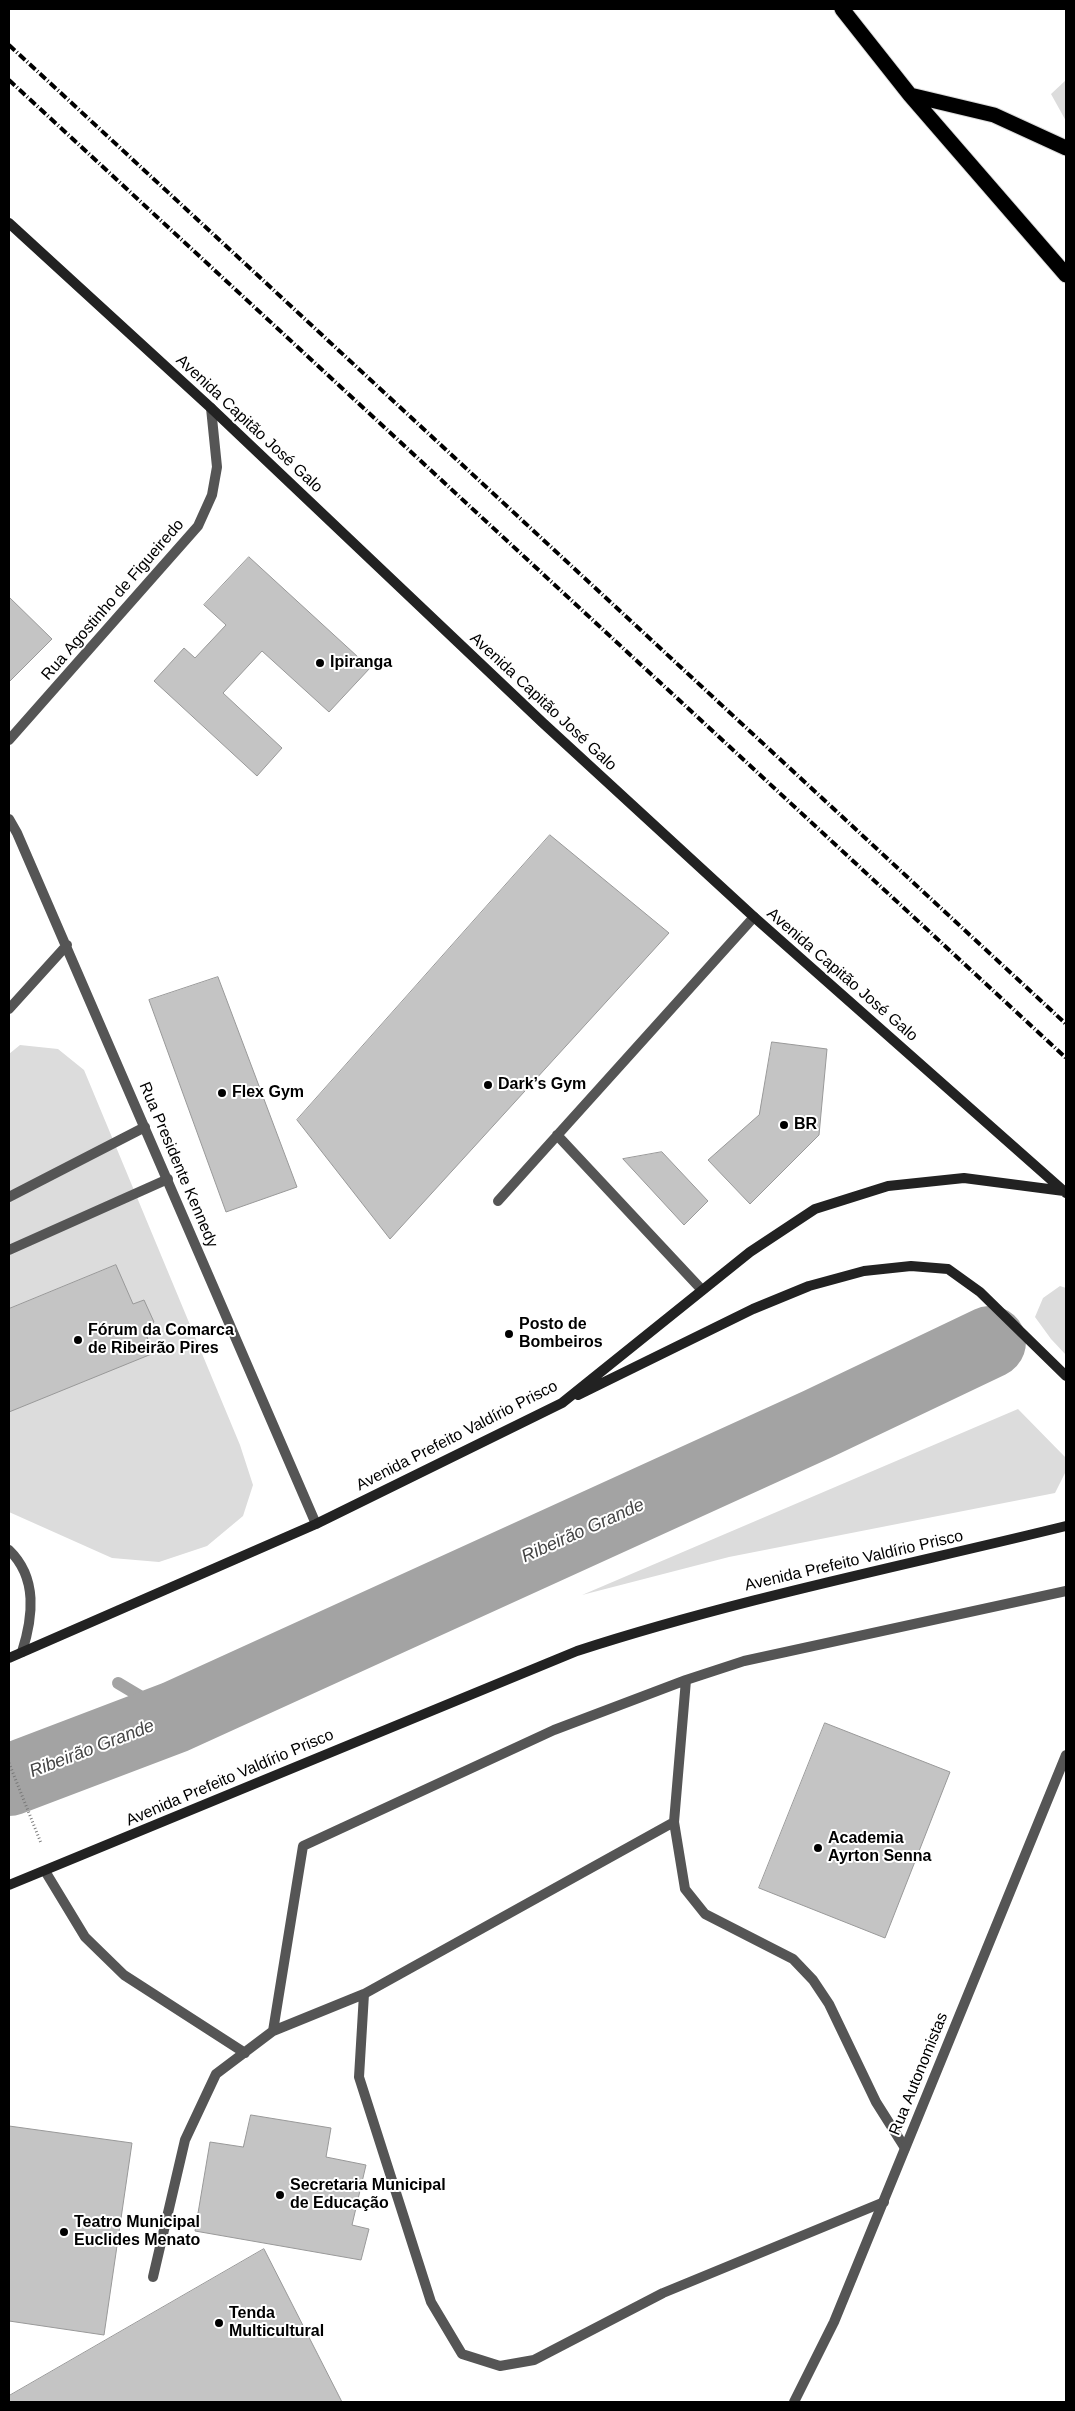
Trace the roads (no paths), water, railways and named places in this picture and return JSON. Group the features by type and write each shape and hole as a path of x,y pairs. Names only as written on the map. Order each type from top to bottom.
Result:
{"highway":[{"path":"842,9 910,95 1066,275"},
{"path":"910,95 994,116 1066,148"}],"main road":[{"name":"Avenida Capitão José Galo","path":"9,223 211,408 543,723 754,917 1065,1192"},
{"name":"Avenida Prefeito Valdírio Prisco","path":"9,1658 316,1524 562,1404 750,1252 815,1209 888,1186 964,1178 1065,1192"},
{"path":"562,1404 753,1309 809,1286 864,1271 911,1266 948,1269 980,1292 1066,1376"},
{"name":"Avenida Prefeito Valdírio Prisco","path":"9,1885 577,1650 721,1608 1066,1526"}],"street":[{"name":"Rua Agostinho de Figueiredo","path":"9,740 198,526 212,495 217,467 211,408"},
{"name":"Rua Presidente Kennedy","path":"9,820 17,833 67,945 316,1524"},
{"path":"498,1201 754,917"},
{"path":"9,1009 67,945"},
{"path":"9,1197 145,1127"},
{"path":"557,1135 702,1290"},
{"path":"9,1250 168,1179"},
{"path":"9,1550 24,1568 30,1587 31,1620 22,1652"},
{"path":"273,2031 304,1846 554,1730 744,1660 1066,1590"},
{"path":"686,1680 674,1822 684,1888 705,1914 792,1959 813,1980 829,2004 876,2102 906,2148"},
{"name":"Rua Autonomistas","path":"794,2402 834,2322 1063,1773 1066,1755"},
{"path":"153,2277 186,2140 216,2074 273,2031 364,1994 674,1822"},
{"path":"46,1871 85,1937 124,1975 244,2053"},
{"path":"364,1994 359,2077 431,2302 462,2354 500,2366 534,2360 662,2293 884,2202"}],"waterway":[{"name":"Ribeirão Grande","path":"9,1780 175,1717 818,1424 990,1342"},
{"name":"Ribeirão Grande","path":"118,1683 175,1717"}],"railway":[{"path":"9,45 1066,1024"},
{"path":"9,80 1066,1058"}],"place":[{"name":"Ipiranga","path":"320,663"},
{"name":"Dark’s Gym","path":"488,1085"},
{"name":"Flex Gym","path":"222,1093"},
{"name":"BR","path":"784,1125"},
{"name":"Posto de Bombeiros","path":"509,1334"},
{"name":"Fórum da Comarca de Ribeirão Pires","path":"78,1340"},
{"name":"Academia Ayrton Senna","path":"818,1848"},
{"name":"Secretaria Municipal de Educação","path":"280,2195"},
{"name":"Teatro Municipal Euclides Menato","path":"64,2232"},
{"name":"Tenda Multicultural","path":"219,2323"}]}
